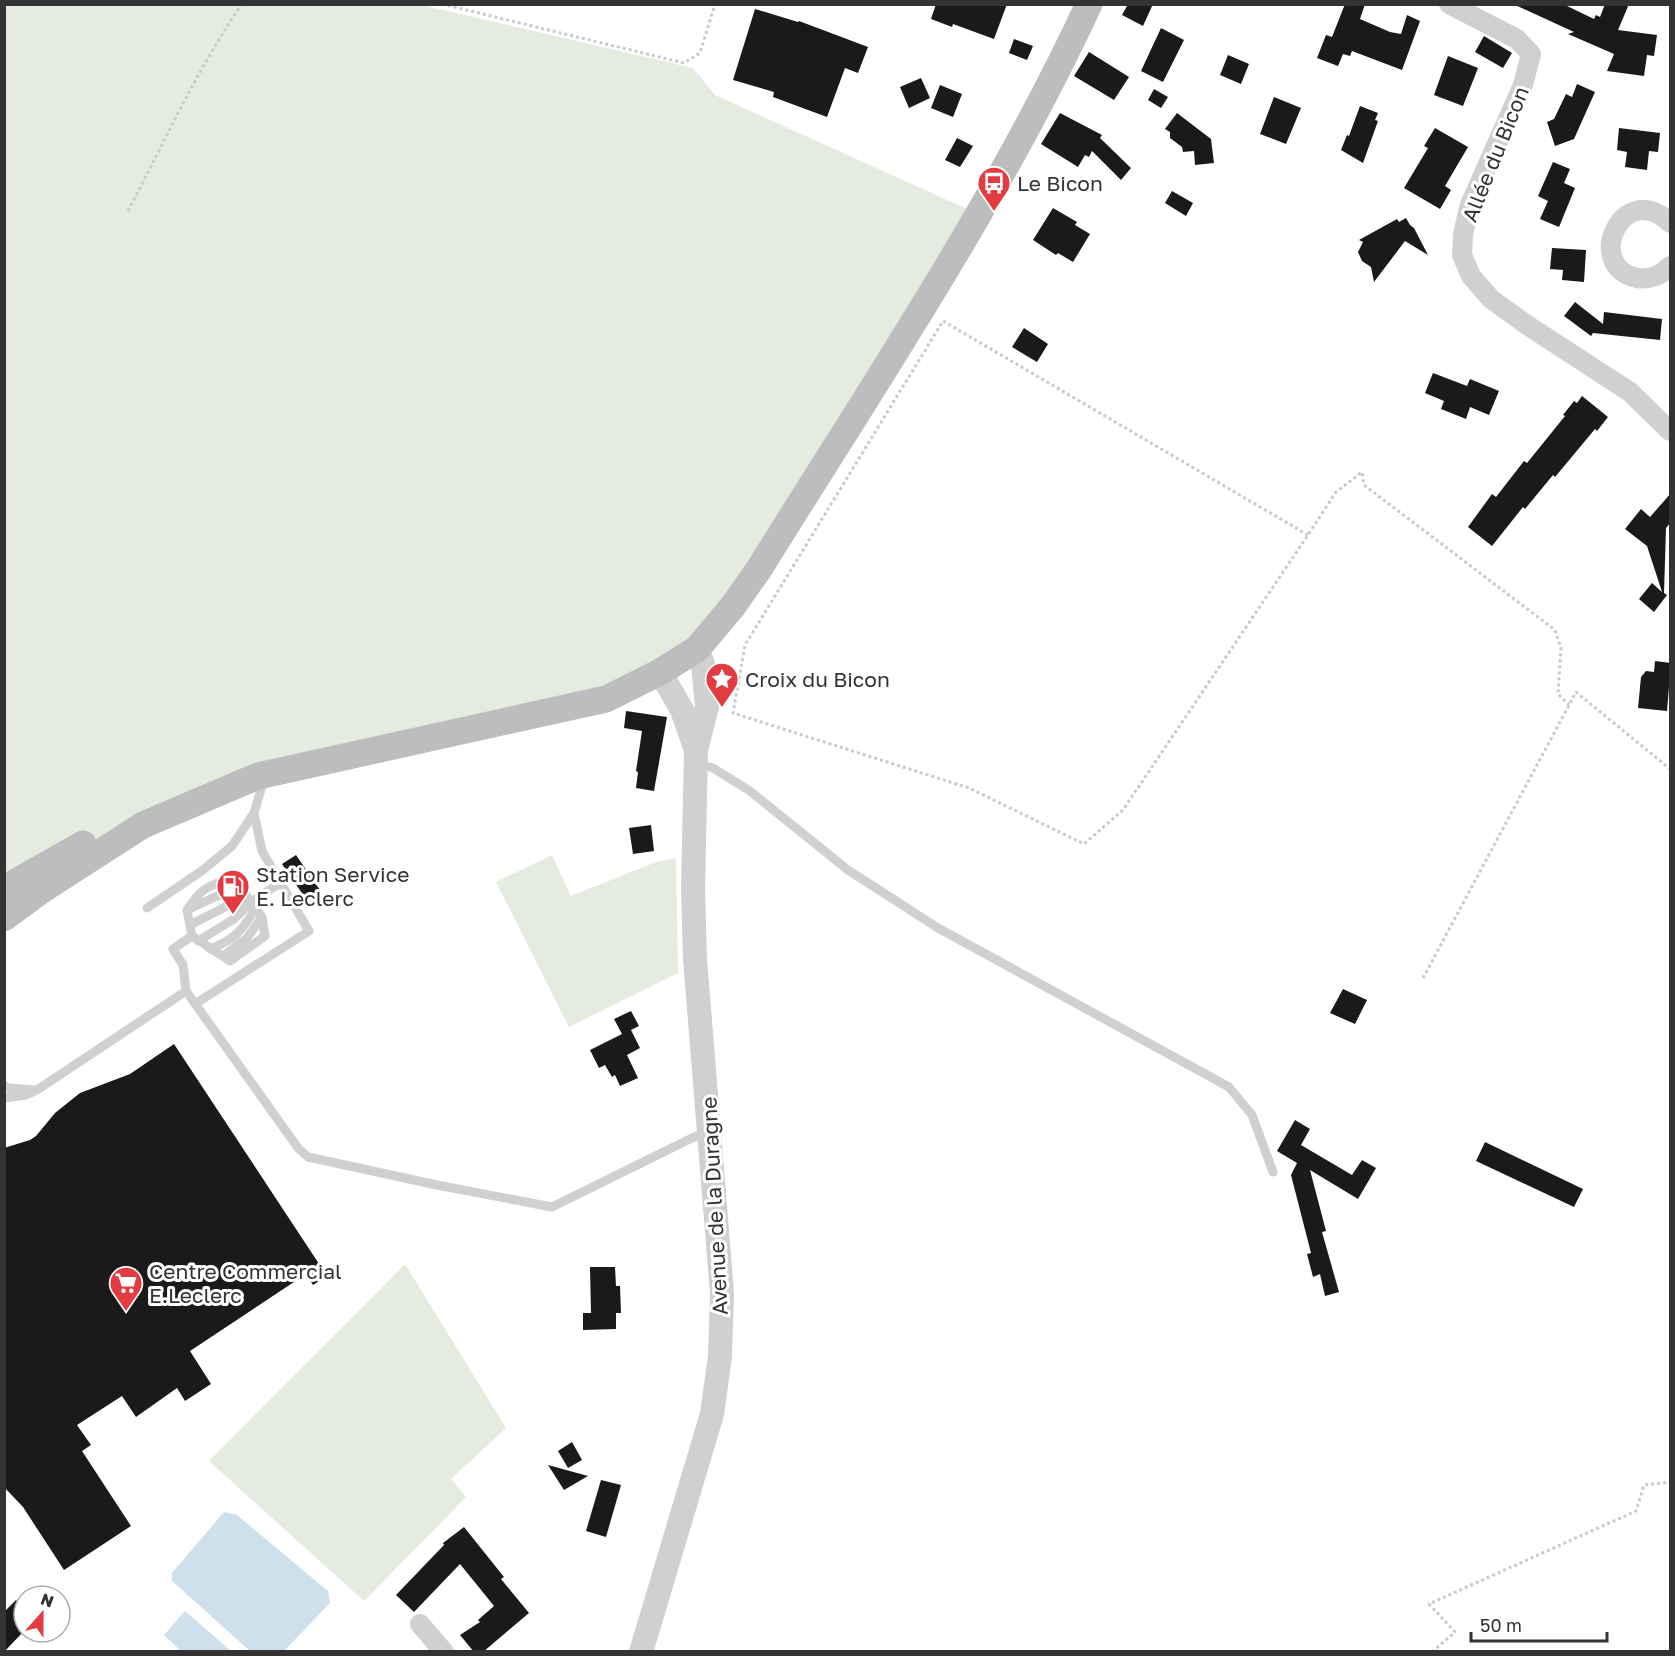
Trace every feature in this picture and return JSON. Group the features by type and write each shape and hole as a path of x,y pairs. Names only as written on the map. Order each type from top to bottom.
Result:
{"main road":[{"path":"4,891 79,846 186,798 275,773 606,699 660,672 697,649 733,606 759,569 930,295 1001,175 1045,94 1089,4"},
{"path":"4,918 42,890 143,825 249,780"}],"street":[{"name":"Allée du Bicon","path":"1449,4 1517,39 1531,54 1523,85 1469,207 1463,235 1462,255 1471,276 1491,299 1630,392 1671,431"},
{"path":"1671,223 1655,212 1644,210 1634,212 1617,224 1610,244 1617,265 1626,273 1637,278 1660,275 1671,266"},
{"name":"Avenue de la Duragne","path":"641,1652 712,1414 720,1356 722,1293 696,959 693,890 696,757 707,707 703,664 697,649"},
{"name":"Avenue de la Duragne","path":"660,672 682,710 696,757"},
{"path":"420,1624 444,1652"}],"lane":[{"path":"696,757 750,790 848,870 938,928 1229,1087 1252,1115 1273,1172"},
{"path":"147,908 203,870 232,846 254,813 262,786 275,773"},
{"path":"195,1004 309,931 262,851 254,813"},
{"path":"4,898 61,856"},
{"path":"228,879 243,891 262,917 265,936 231,960 195,939 187,910 199,893 212,884 228,879"},
{"path":"280,883 234,919 173,949 183,965 186,991 298,1148 308,1157 552,1207 710,1131"},
{"path":"187,910 217,896 243,891"},
{"path":"190,925 227,906 253,906"},
{"path":"210,949 227,942 243,929 253,906"},
{"path":"4,1098 27,1095 37,1090 186,991"},
{"path":"4,1085 8,1088 37,1090"}],"path":[{"path":"128,211 215,45 242,4"},
{"path":"442,4 684,63 700,53 716,4"},
{"path":"1308,535 943,321 745,645 733,713 969,788 1084,844 1123,810 1308,535 1336,492 1362,472 1364,485 1554,630 1561,648 1558,694 1569,705"},
{"path":"1423,978 1576,692 1671,769"},
{"path":"1432,1652 1455,1632 1429,1604 1636,1511 1644,1485 1671,1482"}],"shaded area":[{"path":"5,5 422,5 693,68 715,95 978,214 759,569 660,672 258,776 143,825 5,918"},
{"path":"552,855 571,896 656,862 676,858 678,973 569,1027 496,882"},
{"path":"405,1264 506,1428 451,1479 466,1497 364,1601 209,1461"}],"water":[{"path":"224,1512 237,1515 328,1591 330,1603 284,1651 250,1651 172,1581 172,1573"},
{"path":"185,1611 231,1651 181,1651 164,1635"}],"building":[{"path":"936,4 1007,4 994,39 953,24 952,27 931,19"},
{"path":"1128,4 1153,4 1143,26 1122,15"},
{"path":"1345,4 1365,4 1360,19 1390,32 1401,34 1407,15 1420,21 1402,70 1352,51 1350,56 1343,54 1338,66 1317,58 1326,35 1332,37"},
{"path":"1513,4 1563,4 1594,19 1596,15 1600,17 1605,4 1629,4 1618,30 1657,35 1654,56 1647,55 1644,76 1607,71 1614,54 1568,34 1574,32"},
{"path":"755,9 799,21 868,47 858,73 845,68 827,117 773,97 774,92 733,80"},
{"path":"1161,28 1184,40 1163,82 1141,71"},
{"path":"1484,36 1512,53 1503,68 1475,52"},
{"path":"1014,39 1033,46 1027,60 1009,53"},
{"path":"1089,52 1129,77 1114,100 1074,76"},
{"path":"1228,55 1249,64 1241,84 1220,75"},
{"path":"1448,56 1478,68 1463,106 1434,95"},
{"path":"921,78 930,98 909,108 900,87"},
{"path":"1577,84 1595,92 1574,139 1555,146 1547,122 1554,119 1566,94 1572,97"},
{"path":"940,85 962,94 953,117 931,108"},
{"path":"1154,89 1168,97 1161,108 1148,100"},
{"path":"1274,97 1301,108 1286,144 1260,134"},
{"path":"1360,106 1378,113 1375,120 1378,121 1363,163 1341,150"},
{"path":"1060,113 1102,135 1100,138 1131,168 1121,180 1092,151 1089,157 1085,155 1078,167 1041,144"},
{"path":"1177,113 1211,139 1214,163 1195,165 1194,151 1183,152 1182,147 1170,138 1170,132 1165,129"},
{"path":"1435,128 1468,147 1445,186 1451,190 1440,209 1404,188 1428,148 1424,146"},
{"path":"1619,128 1660,133 1658,152 1649,151 1647,170 1625,167 1627,152 1617,150"},
{"path":"957,138 973,146 960,167 945,160"},
{"path":"1553,162 1570,169 1564,183 1575,188 1559,227 1540,219 1548,201 1538,196"},
{"path":"1172,191 1193,203 1186,216 1165,203"},
{"path":"1053,208 1077,222 1075,225 1090,234 1073,262 1058,253 1056,255 1033,240"},
{"path":"1406,218 1428,255 1405,241 1374,282 1371,267 1362,261 1358,252 1363,242 1359,240 1397,219 1399,222"},
{"path":"1552,248 1586,250 1584,282 1562,280 1563,270 1550,269"},
{"path":"1575,302 1603,324 1604,312 1662,319 1660,340 1593,333 1591,336 1564,316"},
{"path":"1024,328 1048,344 1037,362 1012,347"},
{"path":"1433,373 1467,386 1470,379 1499,391 1489,415 1470,407 1466,419 1441,409 1444,401 1425,393"},
{"path":"1582,396 1608,417 1555,477 1553,475 1525,509 1523,507 1492,546 1468,527 1492,494 1496,497 1524,461 1527,463 1565,416 1563,415 1574,401 1577,403"},
{"path":"1671,493 1671,522 1666,528 1664,593 1667,595 1654,612 1639,599 1652,583 1662,592 1647,546 1625,529 1641,509 1650,517"},
{"path":"1655,661 1671,663 1667,711 1638,708 1641,677 1646,671 1654,672"},
{"path":"626,711 667,717 654,791 636,788 642,731 624,728"},
{"path":"651,825 654,851 633,854 629,828"},
{"path":"296,855 322,893 308,902 282,864"},
{"path":"1343,989 1367,1000 1355,1024 1330,1013"},
{"path":"631,1011 639,1026 631,1030 640,1048 627,1055 638,1078 620,1086 615,1075 612,1077 605,1065 599,1068 590,1050 622,1034 614,1019"},
{"name":"Centre Commercial E.Leclerc","path":"174,1044 327,1276 313,1285 306,1274 190,1351 211,1384 185,1401 177,1388 136,1417 122,1396 77,1425 91,1445 82,1451 131,1526 64,1570 23,1507 4,1487 4,1148 36,1136 55,1113 80,1093 130,1074"},
{"path":"1295,1120 1310,1129 1301,1145 1352,1175 1362,1160 1376,1168 1358,1199 1310,1170 1326,1231 1322,1232 1339,1292 1325,1296 1320,1274 1313,1277 1307,1254 1311,1253 1291,1175 1297,1163 1277,1151"},
{"path":"1485,1142 1583,1189 1574,1207 1476,1161"},
{"path":"590,1267 615,1267 616,1286 620,1286 621,1313 616,1313 616,1329 583,1330 583,1313 591,1313"},
{"path":"572,1442 582,1460 568,1468 558,1451"},
{"path":"548,1465 588,1476 564,1490"},
{"path":"601,1480 621,1485 606,1537 586,1531"},
{"path":"464,1527 504,1577 501,1579 529,1613 483,1652 474,1652 460,1635 480,1622 478,1620 494,1606 460,1564 414,1612 396,1595 444,1545 443,1543"},
{"path":"12,1604 12,1644 4,1652 4,1612"}],"place":[{"name":"Le Bicon","path":"994,212"},
{"name":"Croix du Bicon","path":"722,708"},
{"name":"Station Service E. Leclerc","path":"233,915"},
{"name":"Centre Commercial E.Leclerc","path":"126,1312"}]}
